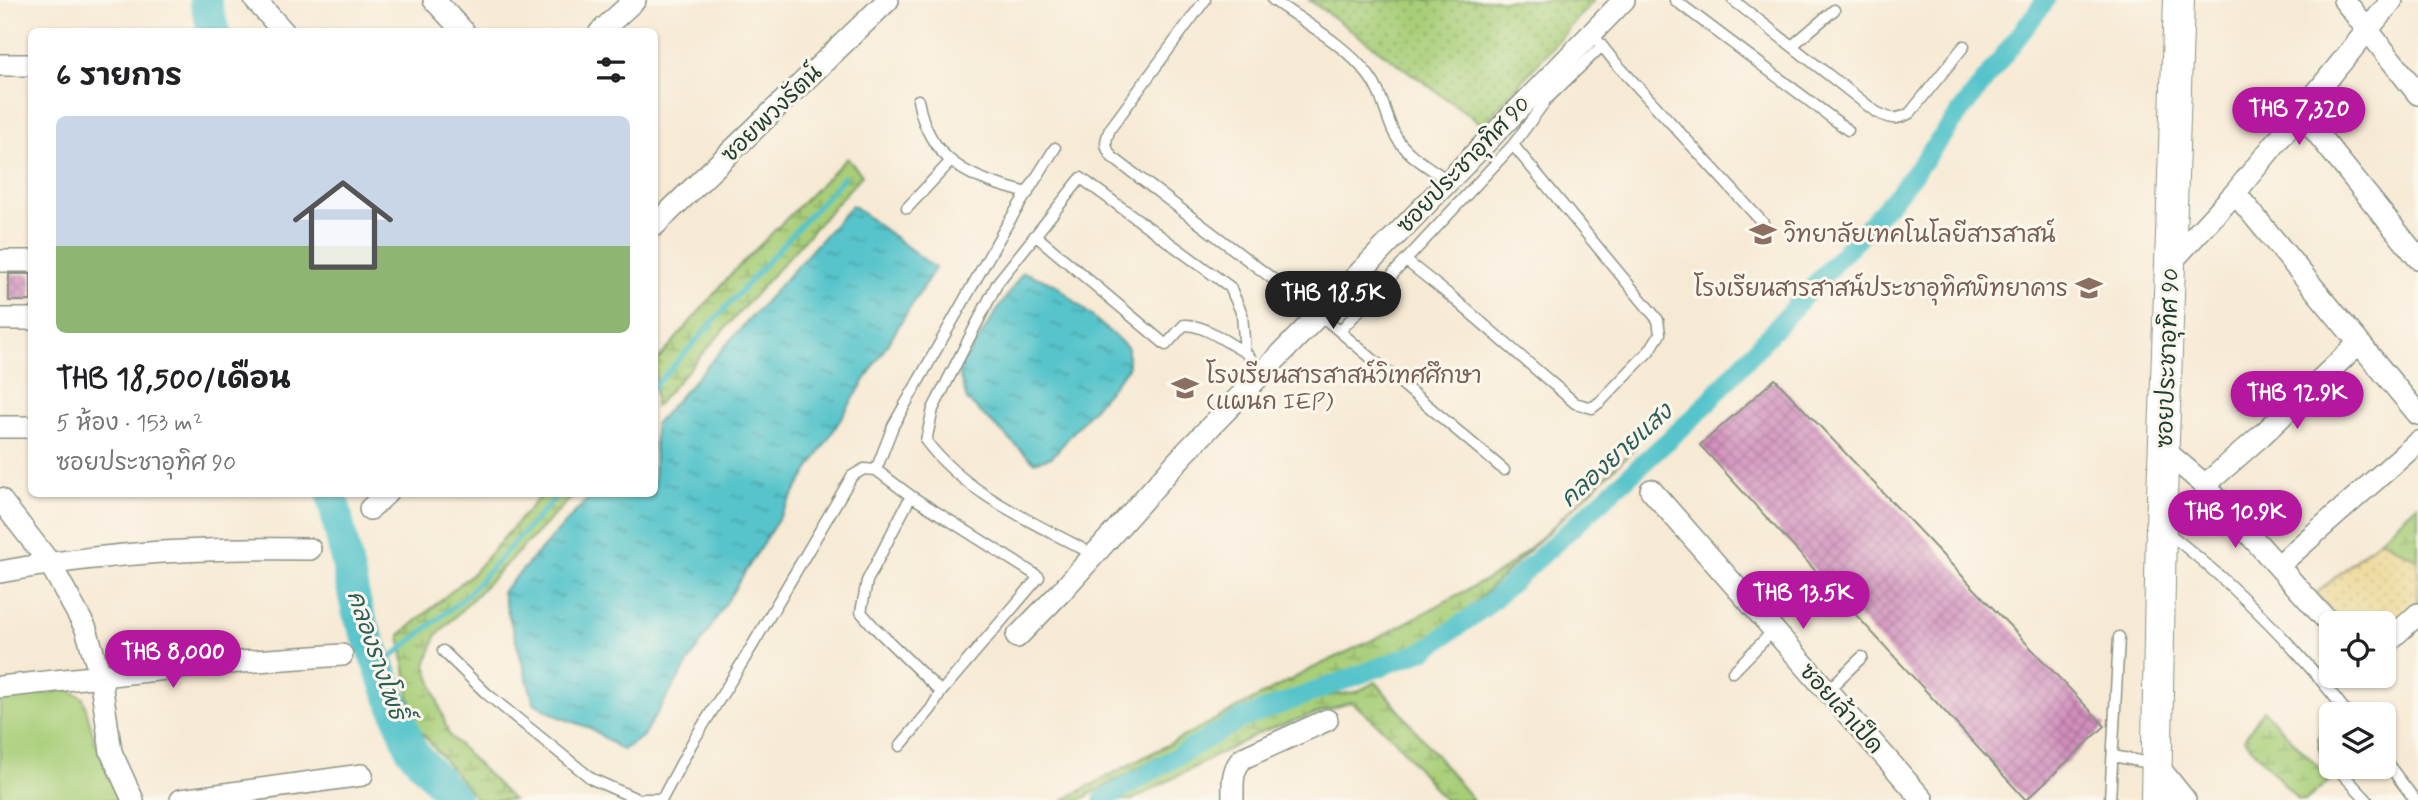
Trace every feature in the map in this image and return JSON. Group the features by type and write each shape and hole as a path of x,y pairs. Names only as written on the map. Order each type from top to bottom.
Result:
{"street":[{"path":"255,0 280,28"},
{"path":"434,0 460,28"},
{"name":"ซอยพวงรัตน์","path":"658,222 888,0"},
{"name":"ซอยประชาอุทิศ 90","path":"1017,637 1061,592 1183,455 1562,61 1597,39 1624,0"},
{"name":"ซอยประชาอุทิศ 90","path":"2156,800 2161,527 2179,0"},
{"path":"2344,0 2418,94"},
{"path":"2170,263 2235,192 2392,0"},
{"path":"603,28 622,4"},
{"path":"0,65 28,65"},
{"path":"2300,112 2418,258"},
{"path":"2235,192 2418,414"},
{"path":"0,261 28,261"},
{"path":"0,319 28,319"},
{"path":"2204,485 2262,435 2359,343"},
{"path":"0,427 28,427"},
{"path":"2278,566 2418,442"},
{"path":"2164,450 2204,485 2319,612"},
{"name":"ซอยเล้าเป็ด","path":"1651,489 1923,800"},
{"path":"370,509 383,497"},
{"path":"0,499 49,562 86,629 100,675 111,752 133,800"},
{"path":"0,572 49,562 127,553 310,549"},
{"path":"2396,634 2418,615"},
{"path":"0,687 212,664 342,655"},
{"path":"1233,800 1233,776 1236,765 1243,758 1327,720"},
{"path":"2157,765 2185,800"},
{"path":"181,800 362,775"}],"lane":[{"path":"1205,0 1110,129 1105,148 1112,157 1319,314 1504,470"},
{"path":"1273,0 1340,47 1369,75 1386,108 1395,135 1408,152 1447,180"},
{"path":"1675,0 1848,130"},
{"path":"1733,0 1875,112 1889,119 1898,120 1910,113 1964,46"},
{"path":"1792,46 1835,10"},
{"path":"1340,331 1513,145 1597,39 1763,223"},
{"path":"1544,103 1562,61"},
{"path":"918,100 921,118 945,158 987,183 1028,193"},
{"path":"1405,260 1574,402 1585,407 1592,408 1601,401 1650,350 1660,334 1658,320 1513,145"},
{"path":"876,470 893,426 1055,148"},
{"path":"907,208 950,162"},
{"path":"1094,555 982,493 940,460 926,441 933,409 998,282 1081,178 1230,287 1242,314 1245,352"},
{"path":"1035,235 1166,345 1184,325 1200,325 1219,339 1245,352 1263,372"},
{"path":"443,651 487,694 592,779 636,799 662,799 692,743 745,659 852,476 864,469 876,470 911,496 1061,592"},
{"path":"911,496 867,581 861,612 874,628 941,692"},
{"path":"2161,527 2232,586 2339,702"},
{"path":"900,746 931,709 941,692 1039,577"},
{"path":"1733,672 1774,630"},
{"path":"2110,800 2119,637"},
{"path":"1827,691 1862,657"},
{"path":"2113,757 2157,765"},
{"path":"2396,775 2415,800"},
{"path":"2347,779 2367,800"}],"green space":[{"path":"1309,0 1594,0 1483,125"},
{"path":"847,158 862,175 658,404 658,359 731,274"},
{"path":"1637,446 1450,627 1420,644 1226,721 1080,800 1063,800 1502,571 1538,541"},
{"path":"539,497 572,497 436,636 426,665 449,735 513,800 477,800 413,722 400,635 474,572"},
{"path":"2418,504 2418,560 2380,539"},
{"path":"1376,682 1473,800 1444,800 1394,739 1352,702 1263,731 1132,800 1109,800 1255,717 1320,697 1356,692"},
{"path":"69,690 83,698 95,741 124,800 0,800 0,698"},
{"path":"2263,710 2319,768 2319,779 2331,780 2306,800 2298,800 2244,739"}],"sand":[{"path":"2380,539 2418,560 2418,602 2396,622 2396,611 2331,611 2316,594"}],"water":[{"path":"852,205 935,268 642,737 622,750 590,728 559,717 534,703 502,592 589,497 658,497 658,421"},
{"path":"1023,272 1055,284 1128,348 1128,368 1052,457 1034,462 967,400 958,370"}],"building":[{"path":"9,274 28,274 28,301 9,301"},
{"path":"1775,379 2105,726 2026,800 1700,445"}],"waterway":[{"name":"คลองรางโพธิ์","path":"205,0 213,28"},
{"name":"คลองยายแสง","path":"1103,800 1239,720 1425,650 1485,607 1697,414 1901,190 2046,0"},
{"path":"658,383 844,177"},
{"name":"คลองรางโพธิ์","path":"333,497 357,610 412,751 455,800"},
{"path":"379,667 464,598 556,497"}],"place":[{"name":"วิทยาลัยเทคโนโลยีสารสาสน์","path":"1763,234"},
{"name":"โรงเรียนสารสาสน์ประชาอุทิศพิทยาคาร","path":"2089,288"},
{"name":"โรงเรียนสารสาสน์วิเทศศึกษา (แผนก IEP)","path":"1185,388"}]}
